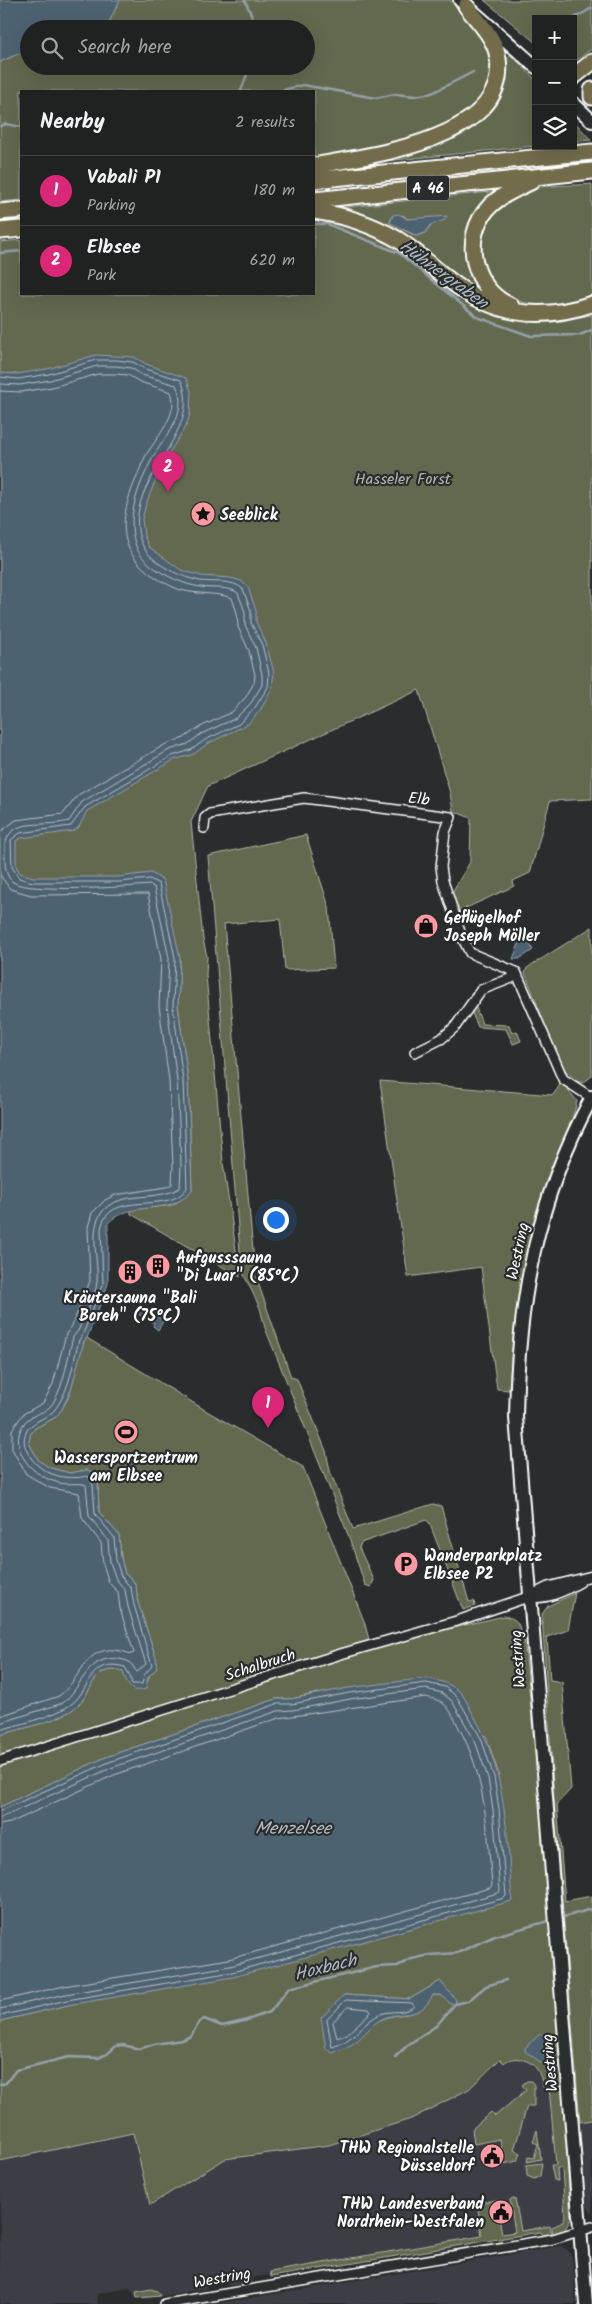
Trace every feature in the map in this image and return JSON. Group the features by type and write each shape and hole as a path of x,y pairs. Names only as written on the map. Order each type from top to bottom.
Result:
{"highway":[{"path":"315,166 390,152 424,142 465,122 483,107 495,87 498,70 497,53 488,36 463,3"},
{"path":"577,67 592,61"},
{"path":"577,74 592,61"},
{"path":"592,90 592,97"},
{"name":"A 46","path":"315,180 592,152"},
{"name":"A 46","path":"315,200 592,171"},
{"path":"529,313 506,304 486,287 478,274 472,250 480,219 489,207 502,196 542,176"},
{"path":"0,212 20,210"},
{"path":"315,211 357,220 379,229 398,240 469,295 504,310 529,313 558,312 592,304"},
{"path":"0,231 20,229"}],"main road":[{"path":"463,3 532,63"},
{"path":"576,105 592,121"},
{"name":"Westring","path":"586,2304 586,2228 552,1906 516,1417 517,1357 534,1242 561,1160 592,1098"}],"street":[{"name":"Elb","path":"204,828 205,818 210,814 304,798 451,817 445,832 441,867 442,881 461,935 470,953 516,972"},
{"path":"415,1052 441,1039 455,1027 481,990 512,978 516,972"},
{"path":"516,972 563,1079 592,1098"},
{"name":"Schalbruch","path":"0,1761 528,1597 548,1587 590,1577"},
{"name":"Westring","path":"165,2304 553,2239 586,2228"}],"shaded area":[{"path":"552,2011 565,2217 556,2227 545,2231 271,2277 271,2275 266,2275 252,2278 251,2283 229,2286 226,2282 208,2285 206,2289 143,2299 137,2298 130,2288 97,2294 98,2304 0,2304 0,2161 133,2133 150,2205 225,2159 329,2145 411,2119 469,2089"},
{"path":"592,2120 592,2214 587,2206 580,2122"},
{"path":"561,2246 568,2250 572,2257 576,2304 214,2304"}],"green space":[{"path":"120,0 450,0 486,39 494,60 489,91 470,113 423,137 315,162 315,90 20,90 20,200 0,202 0,62 20,53 20,75 315,75 315,20 110,20"},
{"path":"484,0 592,0 592,49 577,60 577,15 532,15 532,40"},
{"path":"511,54 532,76 532,146 356,164 455,134 485,115 500,87 507,58"},
{"path":"577,124 591,140 577,142"},
{"path":"592,184 592,295 573,301 543,305 514,299 497,288 486,274 481,258 481,242 486,226 496,211 510,199 534,188"},
{"path":"500,191 470,245 506,308 337,208","holes":["403,215 407,219 436,218 425,233 416,236 390,223 391,219"]},
{"name":"Hasseler Forst","path":"315,216 366,229 516,318 554,320 592,315 592,799 550,801 530,873 513,881 514,886 464,909 466,915 461,918 451,894 470,862 471,818 453,811 450,793 419,690 208,786 191,822 203,939 207,957 206,975 223,1162 240,1277 131,1214 131,1210 173,1205 192,1191 188,1080 178,1006 180,958 0,960 0,242 20,240 20,295 315,295"},
{"path":"306,835 329,907 334,968 285,970 280,919 224,924 255,1274 291,1377 297,1379 326,1451 330,1471 353,1529 433,1504 441,1506 469,1602 474,1601 475,1606 463,1610 429,1522 426,1520 361,1543 359,1548 374,1580 371,1587 365,1585 349,1537 241,1264 208,856"},
{"path":"592,927 592,1076 583,1083 576,1081 561,1066 525,973 527,968"},
{"path":"475,1005 482,1024 509,1025 512,1033 517,1031 521,1041 513,1044 506,1029 478,1027 471,1011"},
{"path":"380,1081 553,1095 562,1082 577,1101 575,1111 548,1176 533,1229 517,1308 509,1390 497,1389 481,1267 408,1277"},
{"path":"87,1338 303,1467 364,1621 371,1647 504,1616 512,1618 518,1624 521,1635 524,1636 556,2000 571,2219 564,2231 553,2235 552,2227 561,2223 565,2217 562,2168 557,2168 558,2181 554,2180 551,2165 556,2165 549,2087 543,2087 539,2072 533,2065 520,2059 511,2059 504,2063 500,2059 469,2089 411,2119 329,2145 225,2159 150,2205 133,2133 0,2161 0,2021 68,2005 499,1775 486,1736 318,1693 291,1699 276,1699 106,1757 0,1807 0,1735 52,1720 71,1711 84,1699 95,1680 104,1672 112,1670 122,1671 126,1678 147,1683 156,1658 138,1603 136,1586 131,1578 125,1574 121,1558 119,1535 99,1512 98,1484 95,1477 92,1472 87,1470 70,1473 50,1468 39,1461 29,1443 30,1435 35,1428 56,1417 68,1398 84,1341","holes":["440,1981 449,1995 433,1995 425,2004 412,2013 387,2017 378,2021 344,1995 410,1999"]},
{"path":"575,1593 568,1630 547,1637 550,1680 562,1682 571,1789 557,1804 565,1901 592,1896 592,2120 580,2122 554,1800 542,1614 548,1606"},
{"path":"527,2081 531,2081 534,2085 534,2106 527,2106 514,2150 520,2153 517,2161 504,2164 500,2139 474,2144 472,2129 491,2112 495,2116 526,2090 522,2085"},
{"path":"537,2130 541,2159 527,2162 528,2157 534,2158 538,2144 533,2142"},
{"path":"542,2163 540,2176 534,2179 527,2176 526,2165"},
{"path":"515,2198 521,2231 550,2226 552,2235 545,2236 540,2232 271,2277 270,2272 482,2236 477,2203 496,2200 502,2234 515,2232 510,2200"},
{"path":"151,2289 157,2291 161,2296 137,2298 136,2292"}],"water":[{"path":"0,0 120,0 110,20 20,20 20,53 0,62"},
{"path":"399,214 407,219 447,216 445,220 430,225 425,233 417,236 390,223 393,215"},
{"path":"96,355 134,357 146,364 186,378 191,391 190,414 186,426 161,466 146,504 142,519 144,536 149,547 181,570 201,576 231,578 241,581 248,587 256,611 256,622 266,643 274,673 272,688 261,709 248,724 207,744 194,754 174,760 87,811 79,827 74,831 21,838 16,841 16,866 20,873 33,877 118,877 151,873 163,880 180,958 178,1006 188,1080 192,1191 183,1199 173,1204 128,1212 117,1216 108,1223 108,1284 87,1338 84,1341 71,1390 56,1417 35,1428 30,1435 29,1443 39,1461 50,1468 70,1473 87,1470 92,1472 95,1477 98,1484 99,1512 119,1535 121,1558 125,1574 131,1578 136,1586 138,1603 156,1658 157,1668 148,1677 146,1689 140,1690 130,1687 122,1671 112,1670 104,1672 95,1680 84,1699 71,1711 52,1720 0,1735 0,373 17,374 47,369"},
{"path":"520,941 529,943 533,950 519,959 513,959"},
{"path":"140,1305 153,1314 155,1312 161,1314 156,1316 164,1320 158,1330 153,1326 154,1323 136,1313"},
{"name":"Menzelsee","path":"427,1678 440,1681 461,1693 485,1737 493,1760 504,1806 512,1901 233,1977 68,2005 0,2021 0,1807 106,1757 276,1699 291,1699 348,1688"},
{"path":"440,1981 456,2000 455,2004 451,2004 441,1995 433,1995 428,2003 418,2011 382,2019 358,2040 333,2053 326,2049 321,2018 344,1995 410,1999"},
{"path":"540,2034 547,2037 547,2063 543,2064 525,2051 525,2048"}],"waterway":[{"path":"245,0 253,20"},
{"path":"577,17 592,8"},
{"path":"283,90 303,85 376,98 395,94 415,96 432,93 473,72"},
{"path":"241,90 247,75"},
{"path":"0,126 6,124 20,127"},
{"name":"Hühnergraben","path":"315,224 327,224 399,253 477,317 531,336 580,335 592,330"},
{"name":"Hühnergraben","path":"0,253 20,251"},
{"name":"Hoxbach","path":"560,1918 592,1909"},
{"name":"Hoxbach","path":"0,2085 6,2083 16,2070 69,2057 98,2058 107,2054 116,2046 123,2045 139,2049 154,2044 182,2040 191,2036 199,2022 204,2019 222,2026 244,2021 270,2012 289,1988 377,1967 397,1966 412,1959 430,1955 457,1953 495,1936 552,1920"},
{"path":"395,2057 409,2044 436,2026 455,2004 468,2001 486,1986 506,1980"}],"place":[{"name":"Elbsee","path":"168,492"},
{"name":"Seeblick","path":"203,514"},
{"name":"Geflügelhof Joseph Möller","path":"426,926"},
{"name":"Aufgusssauna \"Di Luar\" (85°C)","path":"158,1266"},
{"name":"Kräutersauna \"Bali Boreh\" (75°C)","path":"130,1272"},
{"name":"Vabali P1","path":"268,1428"},
{"name":"Wassersportzentrum am Elbsee","path":"126,1432"},
{"name":"Wanderparkplatz Elbsee P2","path":"406,1564"},
{"name":"THW Regionalstelle Düsseldorf","path":"492,2156"},
{"name":"THW Landesverband Nordrhein-Westfalen","path":"501,2212"}]}
